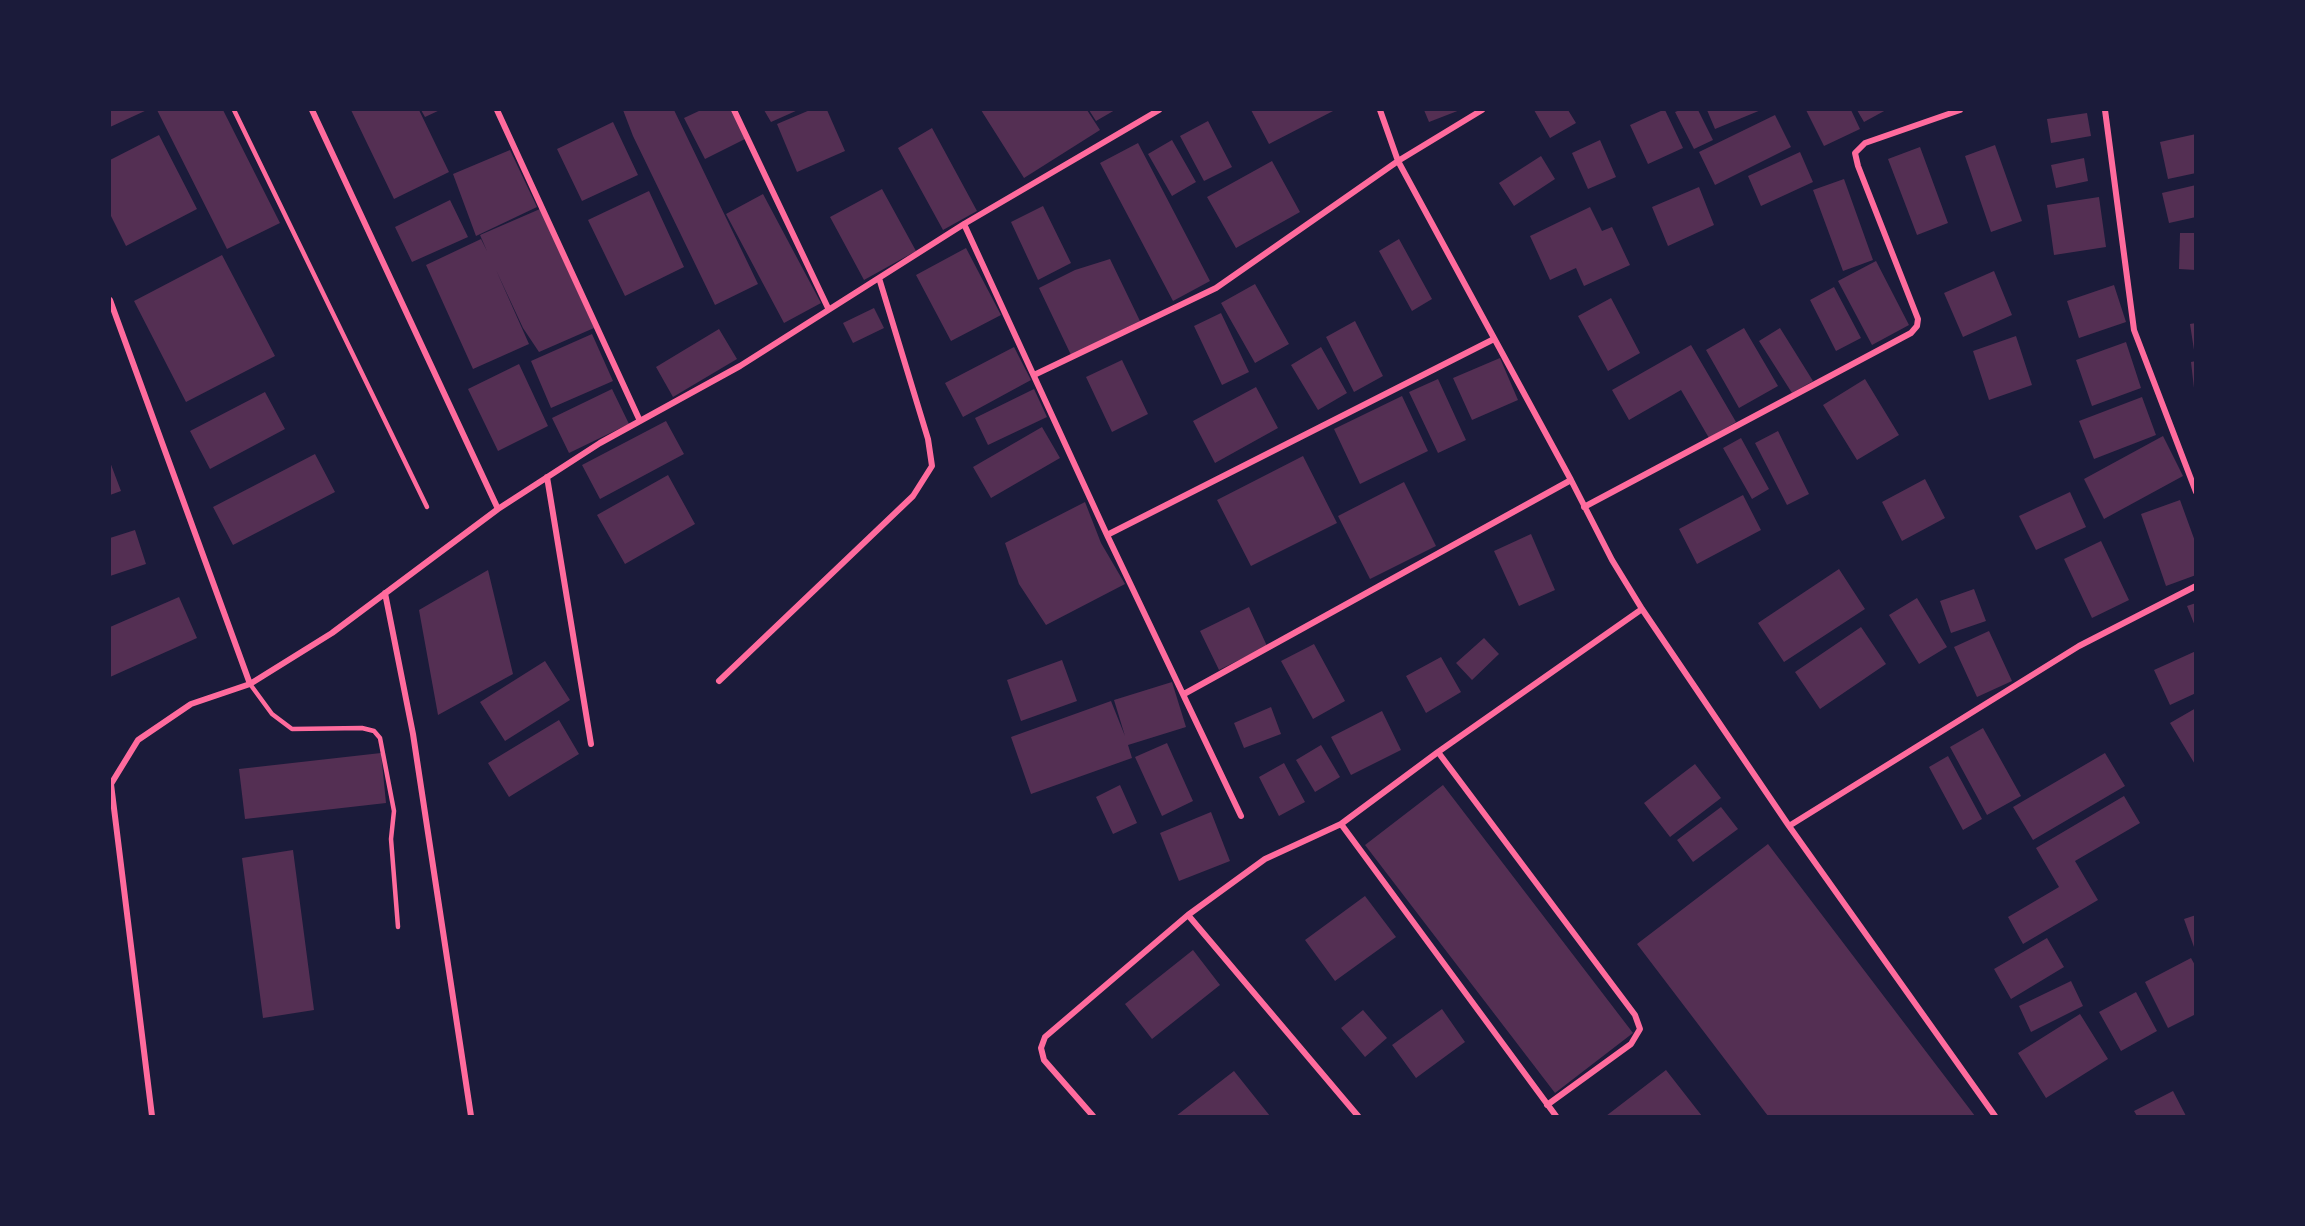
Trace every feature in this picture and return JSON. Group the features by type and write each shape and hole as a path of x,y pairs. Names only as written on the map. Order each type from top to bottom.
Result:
{"street":[{"path":"312,110 498,509"},
{"path":"497,110 640,422"},
{"path":"735,110 828,308"},
{"path":"152,1116 111,784 138,740 191,704 250,684 332,633 498,509 600,443 740,366 828,308 964,224 1159,110"},
{"path":"1380,110 1398,161 1571,480 1611,560 1789,826 1995,1116"},
{"path":"1034,375 1216,288 1398,161 1482,110"},
{"path":"1584,507 1911,333 1917,326 1918,319 1858,166 1856,153 1865,143 1960,110"},
{"path":"2105,110 2134,330 2196,492"},
{"path":"964,224 1107,535 1241,816"},
{"path":"719,681 913,496 932,466 928,439 879,278"},
{"path":"110,300 250,684"},
{"path":"1107,535 1494,339"},
{"path":"547,477 591,744"},
{"path":"1184,694 1571,480"},
{"path":"1789,826 2079,646 2196,586"},
{"path":"385,593 413,734 471,1116"},
{"path":"1093,1116 1044,1060 1041,1048 1045,1037 1188,915 1265,859 1341,824 1642,609"},
{"path":"1438,753 1635,1016 1640,1029 1631,1044 1547,1105"},
{"path":"1341,824 1556,1116"},
{"path":"1188,915 1358,1116"}],"lane":[{"path":"234,110 428,507"},
{"path":"250,684 272,714 292,729 362,728 374,731 380,738 394,811 391,839 398,927"}],"building":[{"path":"110,110 147,110 110,127"},
{"path":"157,110 223,110 280,223 227,249"},
{"path":"351,110 419,110 449,172 394,199"},
{"path":"421,110 440,110 425,117"},
{"path":"623,110 674,110 758,284 715,305 633,136"},
{"path":"701,110 733,110 747,138 705,159 684,118"},
{"path":"764,110 798,110 771,122"},
{"path":"810,110 827,110 845,151 797,172 777,124"},
{"path":"981,110 1087,110 1100,130 1024,178"},
{"path":"1089,110 1115,110 1096,121"},
{"path":"1251,110 1335,110 1269,144"},
{"path":"1424,110 1460,110 1429,122"},
{"path":"1534,110 1568,110 1576,123 1550,138"},
{"path":"1663,110 1683,148 1648,164 1630,125"},
{"path":"1698,110 1713,140 1694,149 1675,112"},
{"path":"1707,110 1761,110 1715,129"},
{"path":"1806,110 1851,110 1860,129 1824,146"},
{"path":"1857,110 1886,110 1864,122"},
{"path":"2087,113 2091,136 2051,143 2047,119"},
{"path":"1775,115 1791,147 1715,185 1699,152"},
{"path":"1208,121 1232,167 1204,181 1180,136"},
{"path":"613,122 638,175 582,201 557,149"},
{"path":"932,128 977,211 943,230 898,148"},
{"path":"2196,134 2196,173 2168,179 2160,142"},
{"path":"159,135 197,209 126,246 110,214 110,160"},
{"path":"1172,140 1196,182 1172,196 1148,154"},
{"path":"1600,140 1616,177 1588,189 1572,153"},
{"path":"1138,143 1210,281 1173,301 1100,163"},
{"path":"1995,145 2022,221 1991,232 1965,156"},
{"path":"1920,147 1948,223 1917,235 1888,159"},
{"path":"510,150 537,207 476,236 453,174"},
{"path":"1800,152 1813,182 1761,206 1748,176"},
{"path":"1541,156 1555,179 1514,206 1499,183"},
{"path":"2084,158 2088,181 2056,188 2051,165"},
{"path":"1272,161 1300,212 1236,248 1207,197"},
{"path":"1844,179 1873,260 1843,271 1813,190"},
{"path":"2196,185 2196,217 2169,223 2162,193"},
{"path":"1699,187 1714,225 1668,246 1652,207"},
{"path":"882,189 916,251 864,280 830,217"},
{"path":"649,191 684,267 625,296 588,220"},
{"path":"763,194 821,303 784,323 726,214"},
{"path":"2099,197 2106,247 2054,255 2047,205"},
{"path":"450,200 468,237 412,262 395,227"},
{"path":"1043,206 1071,263 1038,280 1011,222"},
{"path":"1590,207 1602,231 1612,227 1630,265 1584,286 1576,268 1550,280 1530,236"},
{"path":"540,209 594,328 539,352 523,328 496,270 529,344 473,369 426,265 481,239 487,251 480,235"},
{"path":"2180,233 2196,233 2196,270 2179,269"},
{"path":"1399,239 1432,299 1412,311 1379,251"},
{"path":"966,248 1001,315 951,341 916,275"},
{"path":"222,255 275,356 186,402 134,301"},
{"path":"1110,259 1140,321 1071,355 1039,288 1075,270"},
{"path":"1876,261 1909,325 1872,345 1838,281"},
{"path":"1994,271 2012,315 1963,337 1944,293"},
{"path":"1255,284 1289,344 1255,363 1221,303"},
{"path":"2114,285 2126,322 2079,338 2067,301"},
{"path":"1834,287 1861,338 1836,351 1810,300"},
{"path":"1611,298 1640,353 1608,371 1578,316"},
{"path":"874,308 884,328 853,343 843,323"},
{"path":"1221,313 1249,372 1222,385 1194,326"},
{"path":"1355,321 1383,376 1354,392 1326,337"},
{"path":"2196,323 2196,350 2194,350 2190,324"},
{"path":"1744,328 1778,386 1739,408 1706,350"},
{"path":"1780,328 1813,381 1792,393 1759,341"},
{"path":"719,329 737,359 673,397 656,367"},
{"path":"592,334 613,381 551,408 531,361"},
{"path":"2016,336 2032,385 1989,400 1973,351"},
{"path":"2126,342 2141,388 2092,406 2076,360"},
{"path":"1691,345 1736,422 1709,438 1681,390 1629,420 1612,390"},
{"path":"1014,347 1031,380 963,417 945,383"},
{"path":"1321,347 1347,393 1318,410 1291,365"},
{"path":"1500,358 1518,400 1472,420 1453,378"},
{"path":"1122,360 1148,414 1112,432 1086,377"},
{"path":"2196,361 2196,388 2194,388 2191,362"},
{"path":"519,364 548,426 498,451 468,389"},
{"path":"1438,379 1466,440 1438,453 1409,392"},
{"path":"1865,379 1899,435 1857,460 1823,405"},
{"path":"1256,387 1278,428 1215,463 1193,421"},
{"path":"612,389 629,424 569,453 552,418"},
{"path":"1034,389 1047,417 988,445 975,418"},
{"path":"265,392 285,429 210,469 190,431"},
{"path":"1402,396 1428,451 1360,484 1334,429"},
{"path":"2142,397 2156,435 2094,459 2079,421"},
{"path":"666,421 684,454 600,499 582,465"},
{"path":"1042,427 1060,458 991,498 973,467"},
{"path":"1778,431 1809,494 1787,505 1755,443"},
{"path":"2163,436 2183,476 2104,519 2084,479"},
{"path":"1741,438 1769,489 1752,499 1723,448"},
{"path":"315,454 335,492 233,545 213,507"},
{"path":"1303,456 1337,523 1251,566 1217,500"},
{"path":"110,462 121,491 110,495"},
{"path":"668,475 695,524 625,564 597,515"},
{"path":"1925,479 1945,518 1902,541 1882,502"},
{"path":"1404,482 1436,546 1370,579 1338,516"},
{"path":"2070,492 2086,527 2036,550 2019,516"},
{"path":"1743,495 1761,530 1697,564 1679,529"},
{"path":"2180,500 2196,544 2196,575 2166,586 2141,514"},
{"path":"1085,502 1101,543 1125,584 1046,625 1019,584 1005,543"},
{"path":"135,530 146,564 110,576 110,538"},
{"path":"1531,534 1555,590 1519,606 1494,551"},
{"path":"2101,541 2129,600 2092,618 2064,559"},
{"path":"1839,569 1865,609 1784,662 1758,623"},
{"path":"488,570 513,674 438,715 419,610"},
{"path":"1974,589 1986,621 1951,633 1940,601"},
{"path":"179,597 197,638 110,677 110,627"},
{"path":"1917,598 1947,647 1919,664 1889,615"},
{"path":"2196,603 2196,626 2195,626 2187,606"},
{"path":"1249,607 1267,646 1219,670 1200,631"},
{"path":"1861,627 1886,664 1820,709 1795,672"},
{"path":"1989,631 2012,681 1977,697 1954,647"},
{"path":"1484,638 1499,654 1472,680 1456,663"},
{"path":"1314,644 1345,701 1313,719 1281,661"},
{"path":"2196,651 2196,693 2170,705 2154,670"},
{"path":"1441,657 1461,692 1426,713 1406,676"},
{"path":"1062,660 1077,701 1021,721 1007,680"},
{"path":"545,661 570,700 505,741 480,702"},
{"path":"1172,682 1186,727 1128,745 1132,758 1031,794 1011,737 1111,701 1125,736 1114,700"},
{"path":"1271,707 1281,734 1244,748 1234,723"},
{"path":"2196,708 2196,766 2170,723"},
{"path":"1382,711 1401,750 1351,775 1331,737"},
{"path":"559,720 579,754 509,797 488,763"},
{"path":"1983,728 2021,796 1987,815 1950,747"},
{"path":"1167,743 1193,801 1162,816 1135,757"},
{"path":"1321,745 1340,777 1315,792 1296,760"},
{"path":"381,753 386,803 245,819 239,769"},
{"path":"2105,753 2125,786 2033,840 2013,807"},
{"path":"1948,756 1982,819 1963,830 1929,767"},
{"path":"1284,763 1305,802 1279,816 1259,777"},
{"path":"1695,764 1721,798 1670,837 1644,803"},
{"path":"1120,785 1137,823 1113,834 1096,797"},
{"path":"1443,785 1633,1033 1555,1093 1365,845"},
{"path":"2124,796 2140,823 2075,861 2098,900 2023,944 2008,917 2059,887 2036,848"},
{"path":"1721,807 1738,829 1693,862 1677,840"},
{"path":"1211,812 1230,861 1179,881 1160,833"},
{"path":"1768,844 1975,1116 1768,1116 1637,944"},
{"path":"293,850 314,1010 263,1018 242,858"},
{"path":"1365,896 1396,937 1335,981 1305,940"},
{"path":"2196,915 2196,946 2194,947 2184,919"},
{"path":"2047,938 2064,967 2011,999 1994,969"},
{"path":"1193,950 1220,985 1152,1039 1125,1004"},
{"path":"2191,958 2196,967 2196,1014 2168,1028 2145,982"},
{"path":"2071,981 2083,1006 2031,1032 2019,1006"},
{"path":"2136,992 2157,1031 2121,1051 2099,1012"},
{"path":"1442,1009 1465,1042 1416,1078 1392,1045"},
{"path":"1363,1010 1387,1038 1365,1057 1341,1028"},
{"path":"2080,1014 2108,1059 2046,1098 2018,1053"},
{"path":"1666,1070 1702,1116 1606,1116"},
{"path":"1234,1071 1270,1116 1176,1116"},
{"path":"2173,1091 2186,1116 2137,1116 2134,1111"}]}
